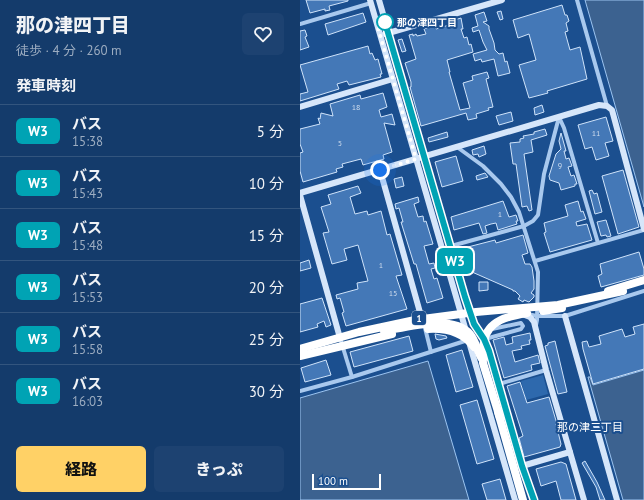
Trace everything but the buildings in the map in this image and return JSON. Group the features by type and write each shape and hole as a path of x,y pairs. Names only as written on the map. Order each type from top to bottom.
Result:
{"highway":[{"path":"609,296 644,281"},
{"name":"1","path":"300,348 384,324 450,313 531,307 558,303 602,293 644,281"},
{"path":"300,348 359,332 426,318 558,305 644,286"},
{"path":"524,500 518,486 483,361 483,344 485,336 490,328 500,320 517,314 568,307 623,291"},
{"path":"300,352 346,338 443,323 455,324 468,332 474,340 483,361 524,500"},
{"path":"300,356 377,337 434,328 449,330 465,338 473,346 483,361"}],"street":[{"path":"379,0 474,324 484,339 499,384 522,466 534,500"},
{"path":"380,36 500,0"},
{"path":"577,0 607,106"},
{"path":"300,24 371,1 514,500"},
{"path":"300,107 393,79"},
{"path":"352,377 300,194 599,105 607,106 612,110 644,230 535,262"},
{"path":"451,246 524,226 533,221 538,215 544,174 559,117"},
{"path":"559,117 564,128 598,243"},
{"path":"457,147 483,166 501,184 511,197 519,212 535,262 539,281 536,330"},
{"path":"380,170 431,352"},
{"path":"300,348 421,316 434,314 476,314 503,311 537,316 565,316 644,291"},
{"path":"521,313 530,316 534,322 546,370 584,500"},
{"path":"565,316 618,500"},
{"path":"480,332 521,322 522,324 523,328 521,329 484,339"},
{"path":"300,391 352,377 468,339"},
{"path":"499,384 546,370"},
{"path":"522,466 570,452"}],"shaded area":[{"path":"585,0 644,0 644,207"},
{"path":"428,361 469,500 300,500 300,398"},
{"path":"644,370 644,500 623,500 588,377 590,377 593,385"},
{"path":"543,375 548,394 526,400 521,381"}],"bus line":[{"name":"W3","path":"384,19 465,297 474,324 484,339 489,351 522,466 534,500"}],"place":[{"name":"那の津四丁目","path":"385,22"}],"district":[{"name":"那の津二丁目","path":"590,427"}],"route":[{"path":"380,170 416,159 378,28 385,22"}]}
